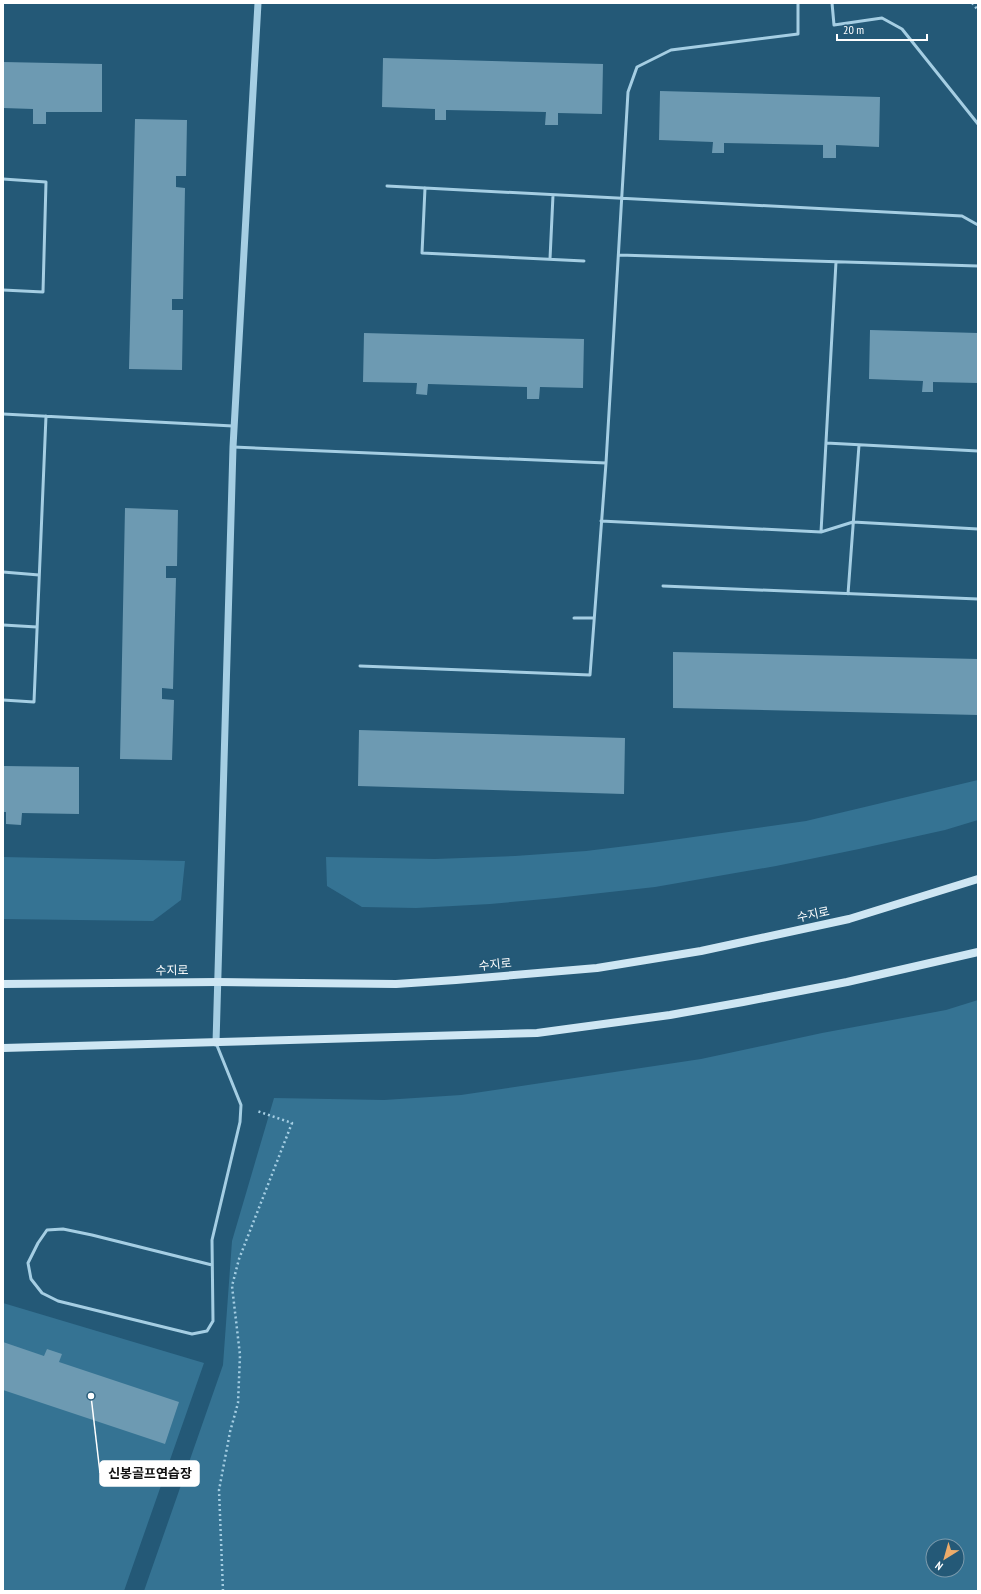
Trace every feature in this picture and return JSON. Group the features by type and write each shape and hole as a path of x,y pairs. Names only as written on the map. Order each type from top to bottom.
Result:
{"main road":[{"name":"수지로","path":"3,984 218,982 396,984 597,968 701,951 848,919 978,879"},
{"path":"3,1048 537,1033 670,1015 847,982 978,952"}],"street":[{"path":"216,1043 233,448 258,3"}],"lane":[{"path":"360,666 590,675 606,463 628,92 637,67 671,50 798,34 798,3"},
{"path":"832,3 834,25 882,18 902,29 978,124"},
{"path":"3,179 46,182 43,292 3,290"},
{"path":"387,186 962,216 978,225"},
{"path":"425,188 422,253 584,261"},
{"path":"550,259 553,195"},
{"path":"619,255 978,266"},
{"path":"820,532 836,262"},
{"path":"3,414 235,426"},
{"path":"3,700 34,702 46,416"},
{"path":"826,443 978,450"},
{"path":"848,594 859,444"},
{"path":"233,448 606,463"},
{"path":"601,521 820,532 853,522 978,529"},
{"path":"3,572 39,575"},
{"path":"663,586 978,599"},
{"path":"574,618 594,618"},
{"path":"3,625 37,627"},
{"path":"212,1265 100,1236 63,1229 47,1230 38,1243 28,1263 32,1279 42,1293 58,1301 192,1334 208,1331 213,1321 212,1240 239,1130 241,1105 216,1043"}],"path":[{"path":"972,3 978,10"},
{"path":"223,1591 219,1490 230,1432 238,1403 240,1354 232,1286 239,1259 292,1123 241,1105"}],"shaded area":[{"path":"978,780 978,820 945,830 859,849 776,866 655,887 490,904 416,908 362,907 327,886 326,857 435,859 515,856 586,851 806,821"},
{"path":"3,857 185,861 181,900 153,921 3,919"},
{"path":"978,1000 978,1591 144,1591 223,1365 232,1241 274,1098 384,1100 461,1095 701,1059 822,1033 946,1010"},
{"path":"3,1303 204,1363 124,1591 3,1591"}],"building":[{"path":"383,58 603,64 602,114 558,113 558,125 545,125 546,112 446,110 446,120 435,120 435,109 382,107"},
{"path":"3,62 102,64 102,112 46,112 46,124 33,124 33,109 3,108"},
{"path":"660,91 880,97 879,147 836,145 836,158 823,158 823,145 724,143 724,153 712,153 713,142 659,140"},
{"path":"135,119 187,120 186,176 176,176 176,187 185,188 183,299 172,299 172,310 183,310 182,370 129,369"},
{"path":"870,330 978,333 978,383 933,382 933,392 922,392 923,381 869,379"},
{"path":"364,333 584,339 583,388 540,387 539,399 527,399 527,387 428,384 427,395 416,394 417,383 363,382"},
{"path":"125,508 178,510 177,566 166,566 166,578 176,578 173,689 162,688 162,699 174,700 172,760 120,759"},
{"path":"673,652 978,659 978,715 673,708"},
{"path":"359,730 625,738 624,794 358,786"},
{"path":"3,766 79,767 79,814 22,813 21,825 6,824 6,812 3,812"},
{"path":"3,1342 44,1356 47,1349 62,1354 59,1362 179,1402 165,1444 3,1390"}],"place":[{"name":"신봉골프연습장","path":"91,1396"}]}
